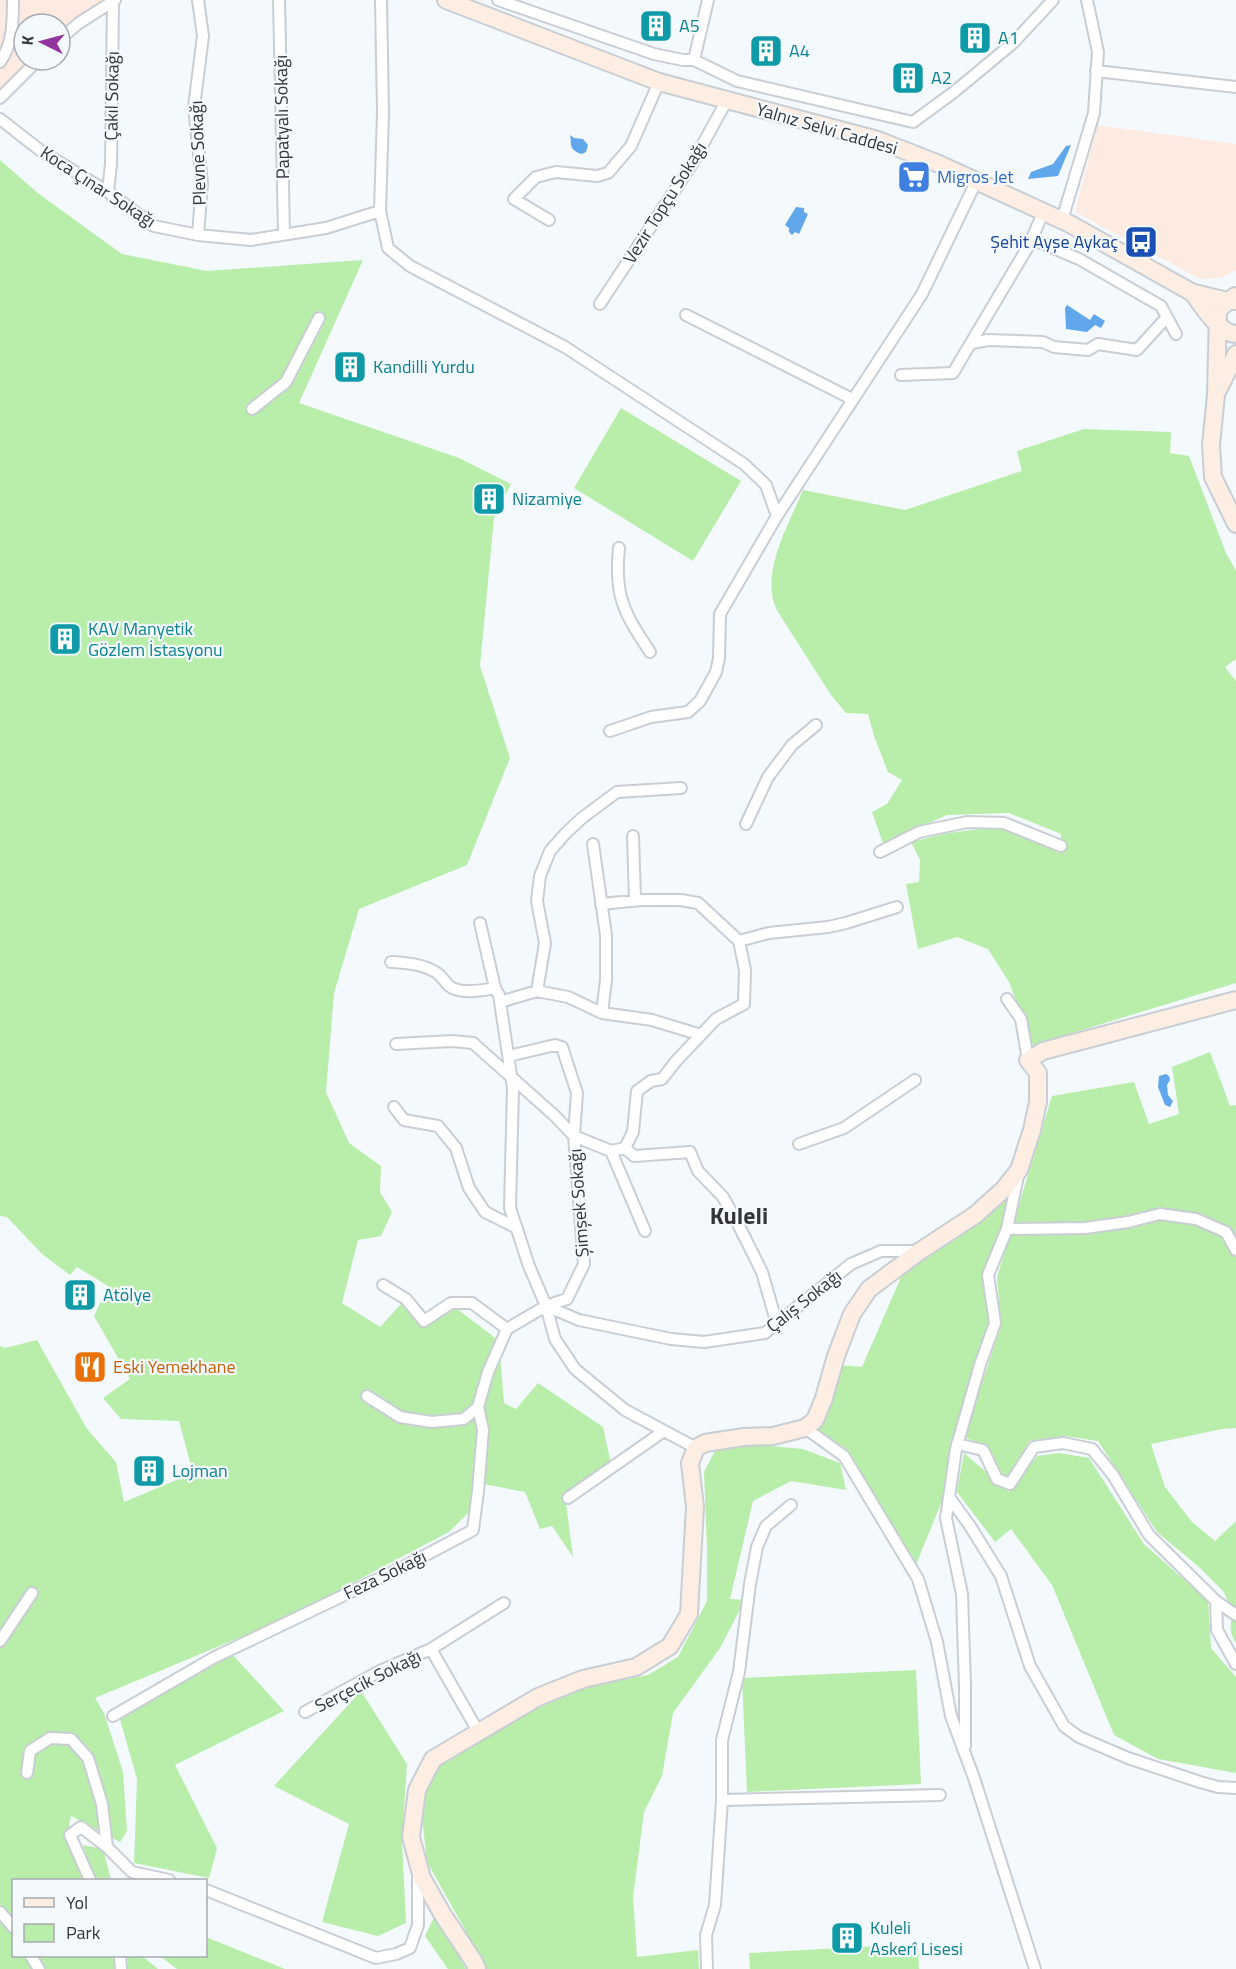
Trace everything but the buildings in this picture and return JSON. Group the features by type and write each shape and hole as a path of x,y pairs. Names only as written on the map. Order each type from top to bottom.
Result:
{"street":[{"path":"0,62 5,55 14,26 13,0"},
{"path":"72,29 114,0"},
{"name":"Çakıl Sokağı","path":"108,192 111,164 114,0"},
{"name":"Plevne Sokağı","path":"198,0 203,36 194,107 202,183 198,235"},
{"name":"Papatyalı Sokağı","path":"279,0 284,234"},
{"path":"381,0 383,112 380,211 388,248 410,266 565,347 744,464 766,485 777,516"},
{"name":"Yalnız Selvi Caddesi","path":"446,0 659,82 878,140 939,164 1062,220 1193,293"},
{"path":"498,0 654,54 694,60 737,81 912,122 954,92 1012,43 1053,0"},
{"path":"694,60 708,0"},
{"path":"1062,220 1094,113 1098,52 1087,0"},
{"path":"1096,71 1236,87"},
{"path":"0,98 26,72"},
{"path":"549,220 514,199 536,177 556,172 597,176 608,173 631,146 659,82"},
{"name":"Vezir Topçu Sokağı","path":"600,304 692,164 727,100"},
{"name":"Koca Çınar Sokağı","path":"0,119 41,151 108,192 154,226 198,235 251,240 326,228 380,211"},
{"path":"610,731 651,717 688,712 700,701 716,672 719,658 720,614 777,516 922,294 976,182"},
{"path":"901,375 953,373 1032,239 1043,213"},
{"path":"1032,239 1079,258 1161,306 1176,334"},
{"path":"1193,293 1234,300"},
{"path":"1193,293 1224,332 1236,334"},
{"path":"1234,300 1218,312 1216,395 1211,445 1213,477 1236,524"},
{"path":"686,315 852,399"},
{"path":"972,343 988,340 1043,342 1054,347 1088,350 1098,344 1137,350 1167,317"},
{"path":"252,409 286,382 319,318"},
{"path":"1216,395 1236,354"},
{"path":"619,548 616,570 619,596 630,622 650,652"},
{"path":"746,824 768,777 792,745 816,725"},
{"path":"537,991 545,943 537,902 540,876 550,851 582,818 617,792 681,788"},
{"path":"880,852 920,832 967,822 1004,823 1061,846"},
{"path":"633,837 635,900"},
{"path":"593,844 606,935 606,980 602,1013"},
{"path":"602,904 635,900 681,900 698,903 739,941 745,970 744,1004 716,1019 662,1079 651,1081 637,1091 633,1132 625,1148"},
{"path":"739,941 770,933 828,927 897,907"},
{"path":"480,923 495,988 499,995 512,1078 510,1208 529,1266 546,1306 555,1339 575,1370 625,1410 696,1448"},
{"path":"391,962 414,964 437,973 444,983 455,990 466,992 495,988"},
{"path":"500,1002 537,991 568,997 602,1013 652,1020 701,1035"},
{"path":"964,1752 965,1686 962,1594 946,1518 957,1444 995,1323 988,1275 1007,1230 1019,1170 1038,1102 1038,1073 1028,1060 1021,1019 1007,999"},
{"path":"1028,1060 1043,1051 1236,1000"},
{"path":"396,1044 452,1041 473,1043 574,1136 611,1151 625,1148"},
{"name":"Şimşek Sokağı","path":"507,1329 546,1306 567,1299 584,1264 574,1136 577,1093 562,1047 555,1045 509,1056"},
{"path":"799,1144 844,1128 915,1080"},
{"path":"394,1107 404,1120 438,1126 456,1148 469,1188 485,1212 517,1228"},
{"path":"625,1148 634,1156 690,1152 698,1171 723,1197 738,1224 762,1272 777,1324"},
{"path":"611,1151 645,1231"},
{"path":"477,1969 422,1878 411,1837 417,1790 433,1759 538,1696 584,1679 636,1667 670,1646 689,1614 695,1507 690,1463 696,1448 705,1443 744,1437 773,1436 805,1428 815,1420 852,1314 868,1289 975,1215 1003,1190 1019,1170"},
{"path":"1007,1230 1085,1228 1128,1222 1160,1214 1196,1219 1226,1232 1236,1250"},
{"name":"Çalış Sokağı","path":"546,1306 579,1320 671,1339 704,1342 765,1333 851,1264 880,1251 920,1251"},
{"path":"383,1285 406,1299 424,1321 451,1303 472,1303 507,1329"},
{"name":"Feza Sokağı","path":"113,1716 213,1658 405,1566 472,1530 483,1430 478,1407 488,1372 507,1329"},
{"path":"367,1396 400,1417 432,1422 464,1419 478,1407"},
{"path":"805,1428 844,1456 918,1579 937,1642 951,1716 1035,1969"},
{"path":"568,1498 664,1431"},
{"path":"957,1444 982,1450 997,1479 1010,1484 1034,1447 1063,1443 1092,1449 1113,1475 1149,1535 1216,1601 1236,1615"},
{"path":"949,1497 1001,1576 1030,1666 1064,1726 1079,1737 1128,1758 1200,1782 1218,1787 1236,1788"},
{"path":"707,1969 706,1935 715,1905 722,1800 722,1740 739,1672 750,1584 757,1548 766,1526 791,1505"},
{"path":"0,1641 32,1593"},
{"path":"1216,1601 1217,1630 1236,1664"},
{"name":"Serçecik Sokağı","path":"305,1712 382,1670 431,1649 504,1603"},
{"name":"Serçecik Sokağı","path":"431,1649 479,1732"},
{"path":"27,1773 30,1751 50,1738 71,1739 88,1758 102,1804 107,1847"},
{"path":"722,1800 940,1795"},
{"path":"89,1879 70,1835 81,1827 107,1847 132,1872 161,1879"},
{"path":"207,1890 376,1958 396,1954 410,1948 418,1925 418,1864"},
{"path":"0,1912 12,1926"}],"shaded area":[{"path":"0,0 123,0 72,22 72,12 12,12 12,72 20,72 0,93"},
{"path":"1097,125 1236,144 1236,270 1221,278 1200,279 1075,212"}],"green space":[{"path":"0,160 39,194 122,254 207,271 363,260 299,403 459,458 511,484 494,518 480,666 510,758 467,865 359,909 334,993 326,1092 349,1143 381,1166 380,1192 392,1212 381,1236 358,1240 342,1303 380,1327 402,1303 419,1322 451,1304 499,1341 504,1403 516,1409 538,1383 603,1427 613,1473 566,1503 573,1557 552,1526 540,1529 525,1492 473,1482 469,1512 449,1532 282,1620 95,1698 104,1713 123,1772 127,1831 120,1842 71,1816 69,1843 83,1879 12,1879 12,1957 114,1957 115,1969 0,1969 0,1346 5,1348 37,1340 87,1429 116,1462 124,1502 193,1473 179,1421 121,1419 103,1398 130,1379 94,1316 108,1286 77,1267 70,1275 42,1254 7,1217 0,1216"},
{"path":"621,408 741,481 693,561 574,488"},
{"path":"1084,429 1171,432 1170,453 1189,456 1226,553 1236,571 1236,659 1225,667 1236,681 1236,983 1033,1045 1009,982 988,949 957,937 918,949 906,884 919,882 920,860 911,842 952,832 994,829 1019,834 1059,853 1061,834 1009,813 947,815 883,843 872,812 887,804 902,780 888,772 868,714 846,713 831,695 778,612 773,598 773,567 803,490 905,510 1022,471 1017,451"},
{"path":"1210,1052 1230,1106 1236,1105 1236,1428 1151,1444 1165,1487 1192,1522 1215,1541 1236,1521 1236,1644 1231,1629 1233,1614 1224,1592 1199,1567 1157,1532 1098,1441 1065,1436 1029,1441 1009,1476 1000,1474 989,1447 964,1437 1001,1326 997,1277 1052,1096 1134,1082 1149,1124 1179,1114 1172,1067"},
{"path":"1010,1192 1004,1228 984,1274 989,1325 951,1443 943,1499 915,1567 848,1450 811,1428 839,1365 862,1367 905,1268 968,1230"},
{"path":"760,1445 803,1449 840,1463 846,1490 791,1481 753,1501 730,1599 745,1600 720,1648 673,1713 662,1776 644,1812 633,1897 637,1957 698,1950 699,1969 487,1969 427,1862 418,1782 491,1729 582,1688 648,1675 678,1657 707,1601 704,1472 717,1447"},
{"path":"964,1453 1009,1492 1037,1456 1059,1453 1089,1458 1144,1544 1208,1601 1211,1648 1236,1677 1236,1773 1158,1759 1114,1735 1052,1585 1011,1529 995,1542 957,1492"},
{"path":"233,1655 284,1711 175,1765 217,1848 209,1878 134,1863 137,1779 117,1709 169,1677"},
{"path":"916,1670 921,1784 747,1792 742,1678"},
{"path":"361,1691 407,1764 402,1841 406,1923 378,1936 322,1922 349,1824 274,1786"},
{"path":"83,1845 103,1849 111,1879 93,1879"},
{"path":"436,1913 466,1969 448,1969 425,1936"},
{"path":"207,1937 285,1969 177,1969 161,1957 207,1957"},
{"path":"918,1944 919,1969 750,1969 749,1953"},
{"path":"126,1957 143,1957 158,1969 127,1969 128,1961"}],"water":[{"path":"570,135 583,139 588,145 586,152 582,154 573,149"},
{"path":"1071,145 1058,176 1028,179 1031,172 1053,164 1066,146"},
{"path":"796,207 804,208 804,212 808,214 799,234 795,232 792,235 785,225"},
{"path":"1067,305 1090,320 1094,314 1105,321 1101,328 1095,325 1087,332 1066,329 1065,308"},
{"path":"1166,1074 1170,1080 1167,1085 1168,1095 1173,1101 1170,1107 1165,1105 1158,1087 1159,1076"}],"place":[{"name":"A5","path":"656,26"},
{"name":"A1","path":"975,38"},
{"name":"A4","path":"766,51"},
{"name":"A2","path":"908,78"},
{"name":"Migros Jet","path":"914,177"},
{"name":"Şehit Ayşe Aykaç","path":"1141,242"},
{"name":"Kandilli Yurdu","path":"350,367"},
{"name":"Nizamiye","path":"489,499"},
{"name":"KAV Manyetik Gözlem İstasyonu","path":"65,639"},
{"name":"Atölye","path":"80,1295"},
{"name":"Eski Yemekhane","path":"90,1367"},
{"name":"Lojman","path":"149,1471"},
{"name":"Kuleli Askerî Lisesi","path":"847,1938"}],"district":[{"name":"Kuleli","path":"739,1216"}]}
